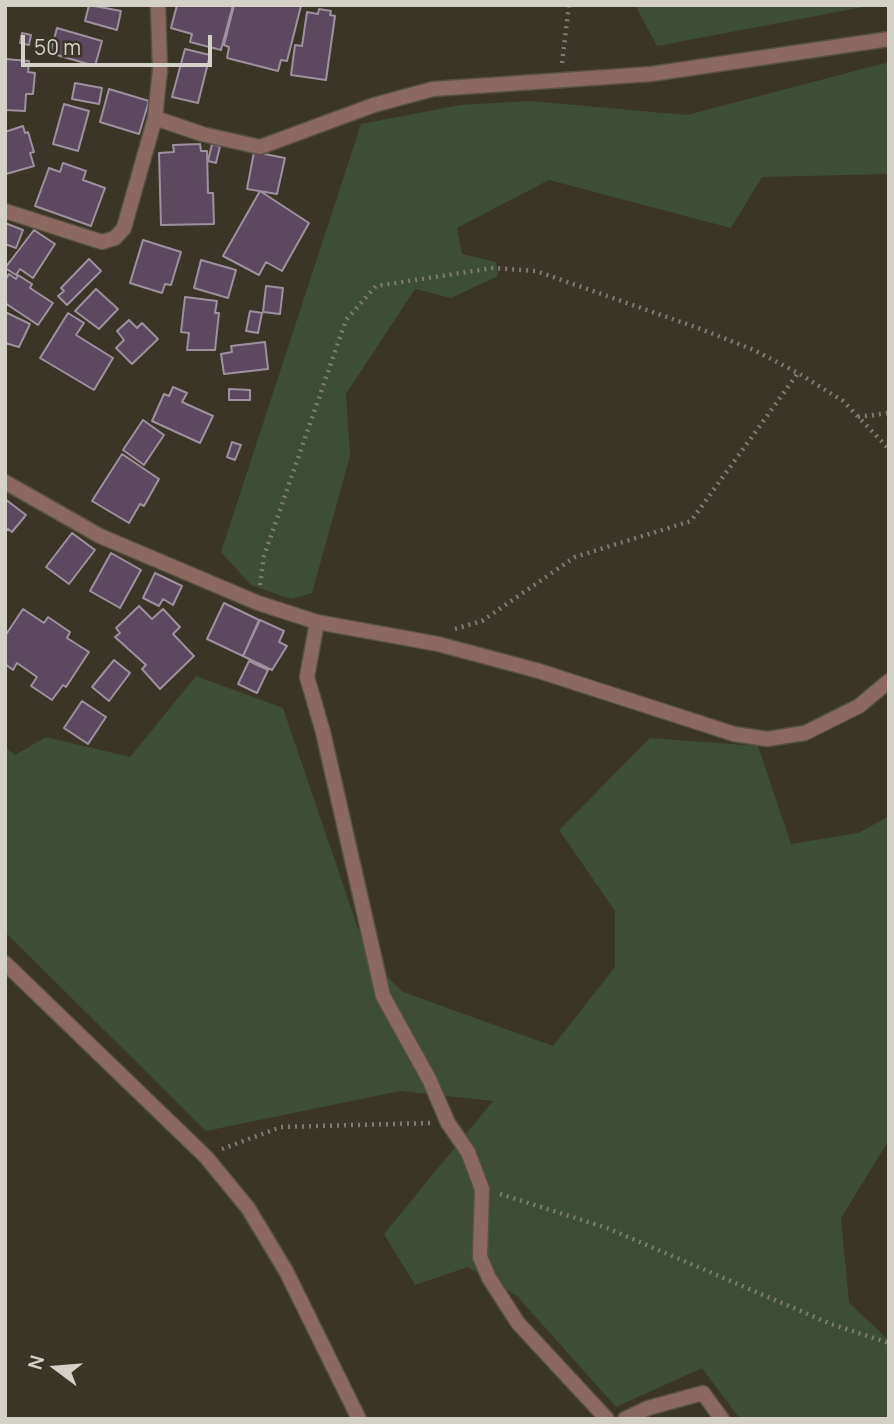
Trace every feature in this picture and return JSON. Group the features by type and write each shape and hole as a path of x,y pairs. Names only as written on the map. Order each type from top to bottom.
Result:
{"street":[{"path":"5,212 102,242 115,238 124,228 155,118 160,70 158,5"},
{"path":"155,118 202,134 260,147 374,105 433,89 651,74 889,38"},
{"path":"5,482 100,536 258,603 317,622 417,640 539,671 734,734 767,739 805,733 859,706 889,681"},
{"path":"317,622 307,677 323,732 383,996 429,1079 448,1123 468,1152 482,1189 480,1257 489,1278 518,1323 607,1419"},
{"path":"5,963 206,1157 248,1208 286,1271 359,1419"},
{"path":"625,1419 648,1408 703,1393 722,1419"}],"path":[{"path":"559,81 569,5"},
{"path":"258,603 264,556 346,320 376,286 493,268 536,271 754,350 843,401 889,449"},
{"path":"417,640 482,621 575,558 691,521 798,373"},
{"path":"859,417 889,413"},
{"path":"206,1157 251,1136 281,1127 448,1123"},
{"path":"482,1189 607,1227 831,1324 889,1343"}],"green space":[{"path":"635,5 874,5 657,46"},
{"path":"889,62 889,174 762,177 731,228 549,180 457,228 462,254 496,262 498,276 451,298 415,289 346,394 350,456 312,593 291,599 251,585 221,552 361,124 460,105 530,101 687,115"},
{"path":"196,676 283,708 368,958 403,992 553,1046 615,967 615,911 559,830 650,738 758,746 791,844 858,833 889,816 889,1140 841,1218 849,1303 889,1340 889,1419 740,1419 702,1368 616,1407 517,1296 468,1267 415,1285 384,1234 493,1101 400,1091 206,1131 5,932 5,747 15,755 46,737 130,757"}],"building":[{"path":"89,5 121,11 117,30 85,21"},
{"path":"177,5 233,5 221,50 190,42 192,34 171,28"},
{"path":"234,5 301,6 287,61 281,60 278,71 227,58 229,47 224,45"},
{"path":"319,9 331,11 330,15 335,16 326,80 291,75 295,45 302,46 307,12 318,14"},
{"path":"57,28 102,41 95,66 50,53"},
{"path":"22,33 31,35 29,45 20,43"},
{"path":"185,49 210,55 198,103 172,97"},
{"path":"5,59 29,61 28,72 35,73 33,94 26,94 25,111 5,110"},
{"path":"75,83 102,88 99,104 72,99"},
{"path":"109,89 149,101 139,134 100,122"},
{"path":"64,104 89,111 78,151 53,144"},
{"path":"23,126 25,133 28,132 34,152 30,153 34,166 6,174 5,132"},
{"path":"200,144 201,151 207,151 208,193 213,193 214,224 161,225 159,153 174,152 173,145"},
{"path":"212,144 220,146 216,163 208,161"},
{"path":"254,152 285,158 277,194 247,189"},
{"path":"63,163 86,171 83,180 105,188 91,226 35,206 49,168 60,172"},
{"path":"260,191 309,223 282,271 266,262 259,275 223,256"},
{"path":"5,223 23,230 16,248 5,244"},
{"path":"34,230 55,244 33,278 20,269 16,275 5,268"},
{"path":"143,240 181,252 171,285 165,284 162,293 130,283"},
{"path":"89,259 101,271 67,305 58,296 64,291 61,288"},
{"path":"201,260 236,270 228,298 194,288"},
{"path":"9,274 16,279 18,275 32,284 30,288 53,303 38,325 5,303 5,280"},
{"path":"266,286 283,288 280,314 263,312"},
{"path":"96,289 118,309 99,329 75,311"},
{"path":"185,297 217,301 215,313 219,313 215,350 187,350 189,333 181,332"},
{"path":"250,311 262,313 258,333 246,331"},
{"path":"5,312 30,324 19,347 5,343"},
{"path":"68,313 84,323 76,335 113,358 94,390 40,358"},
{"path":"129,320 137,328 142,323 158,339 132,364 116,348 124,340 117,331"},
{"path":"265,342 268,369 224,374 221,354 232,352 231,346"},
{"path":"173,387 187,393 182,402 213,416 200,443 152,421 164,394 169,396"},
{"path":"229,389 250,390 250,400 229,400"},
{"path":"143,420 164,435 144,465 123,450"},
{"path":"232,442 241,445 235,460 227,457"},
{"path":"122,454 159,479 144,506 140,504 129,523 92,501"},
{"path":"5,499 26,515 12,532 8,529 5,532"},
{"path":"72,533 95,550 69,584 46,567"},
{"path":"111,553 141,570 120,608 90,591"},
{"path":"155,573 182,586 173,605 163,599 159,606 143,598"},
{"path":"224,603 259,620 243,656 207,639"},
{"path":"139,606 152,619 163,609 180,627 173,634 194,656 160,689 142,669 146,665 115,637 120,633 116,628"},
{"path":"23,609 44,623 48,617 70,632 67,638 89,652 66,687 63,685 52,700 31,686 37,677 17,663 13,670 5,664 5,636"},
{"path":"260,620 284,631 279,642 287,646 272,670 243,656"},
{"path":"114,660 130,673 109,701 92,687"},
{"path":"249,661 268,670 257,693 238,684"},
{"path":"82,701 106,717 88,744 64,728"}]}
